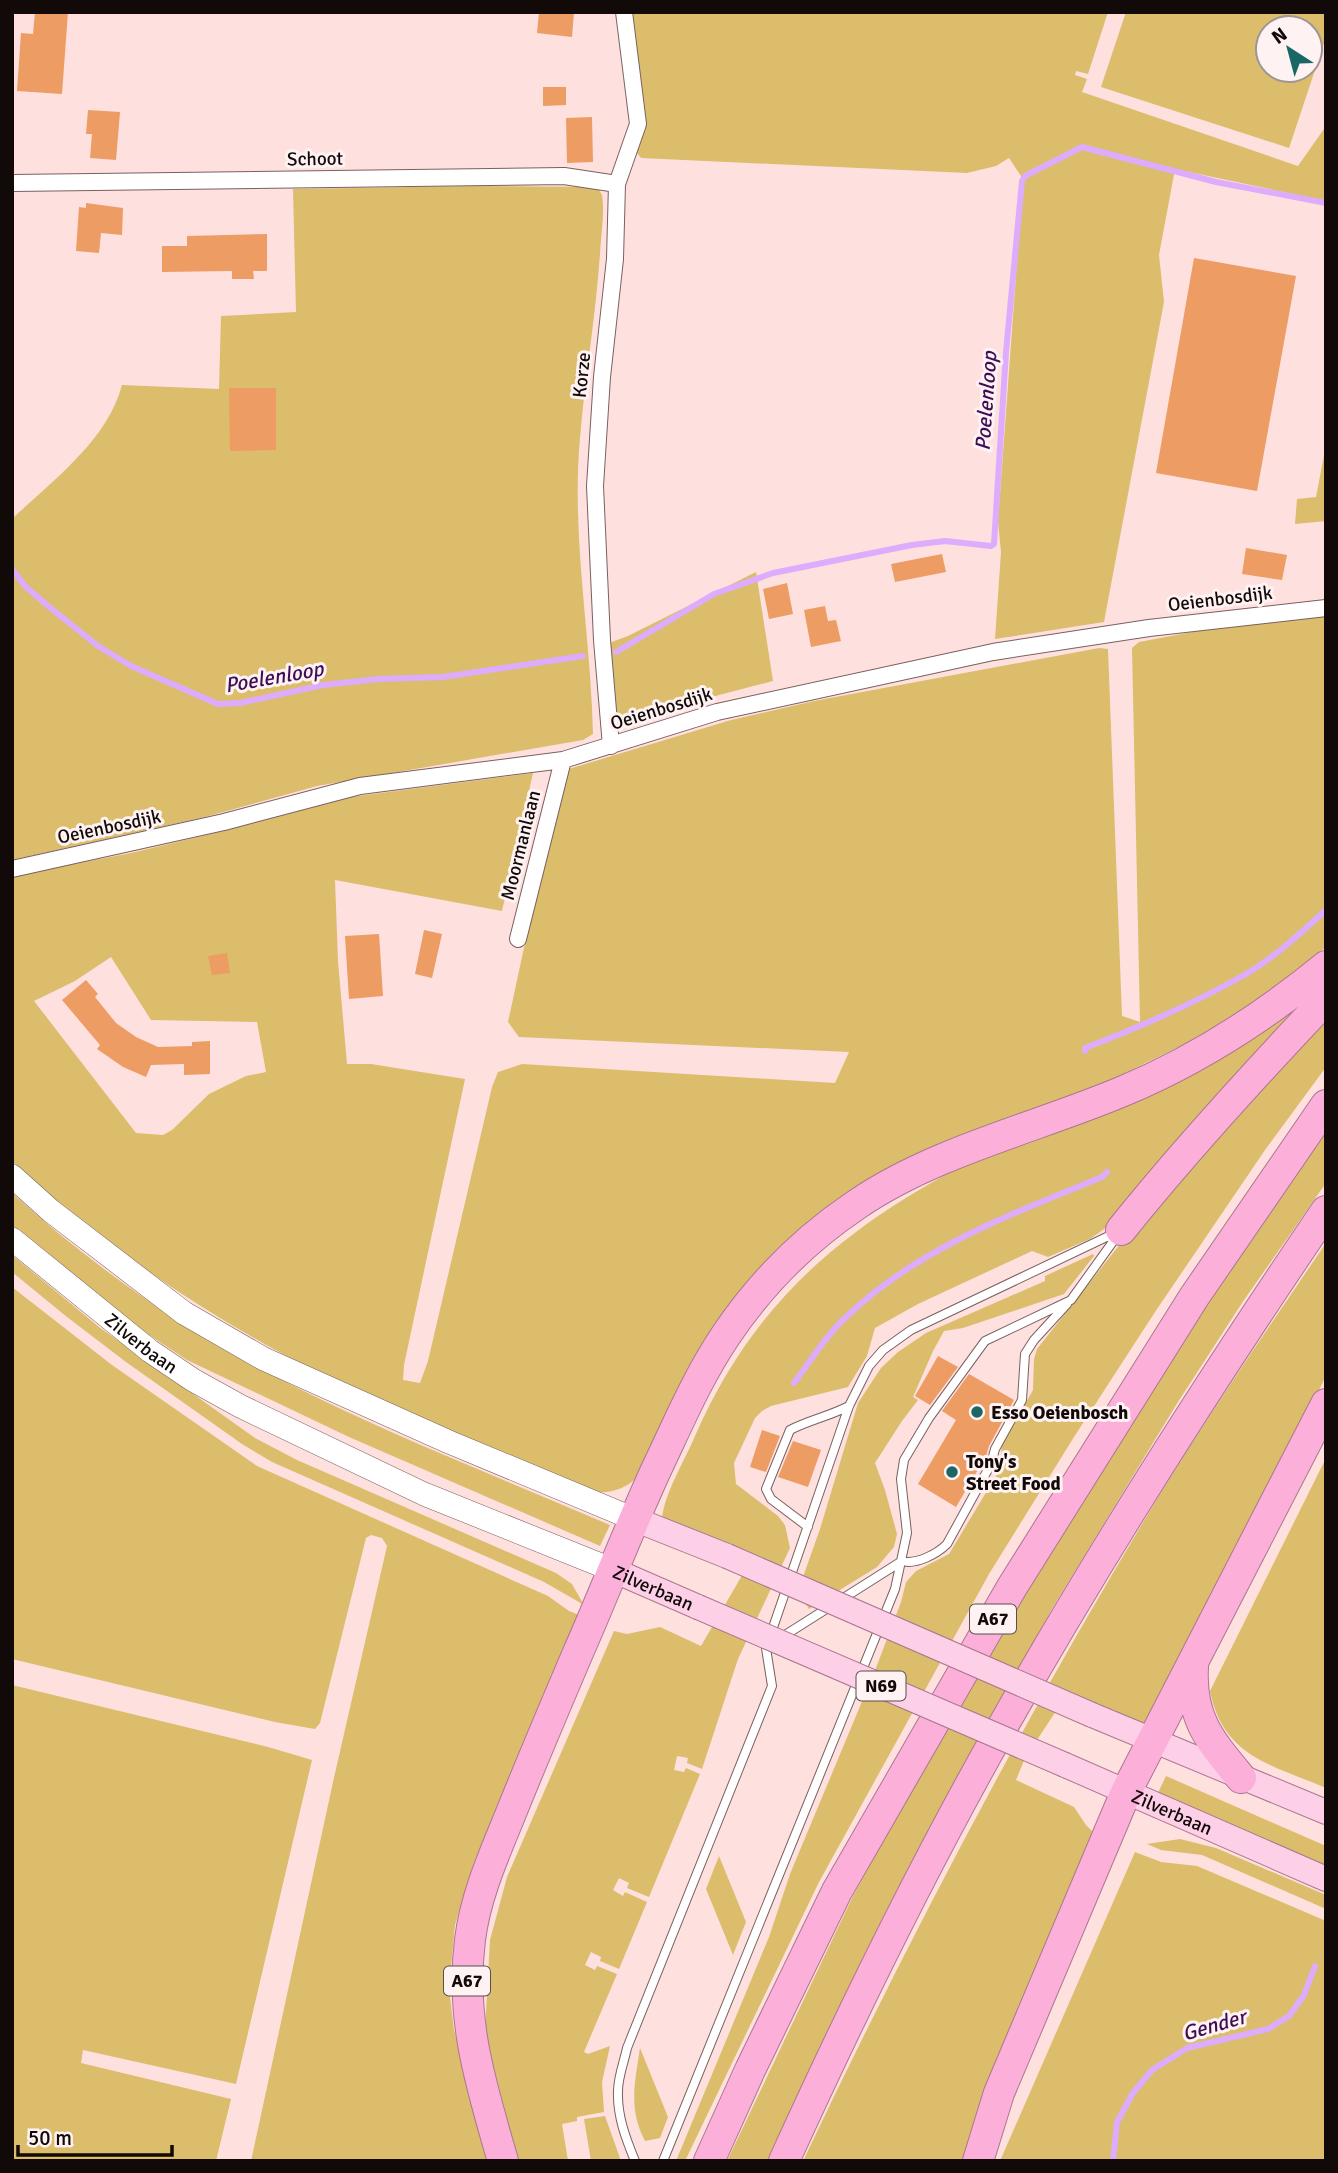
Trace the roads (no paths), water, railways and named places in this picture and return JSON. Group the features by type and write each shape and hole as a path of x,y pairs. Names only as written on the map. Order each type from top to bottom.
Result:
{"highway":[{"name":"A67","path":"503,2161 484,2095 467,2010 470,1936 478,1903 494,1857 634,1519 703,1370 778,1269 817,1234 858,1203 905,1176 1123,1091 1176,1066 1268,1011 1326,966"},
{"path":"1121,1230 1161,1179 1326,999"},
{"name":"A67","path":"709,2161 837,1891 1012,1587 1194,1297 1326,1105"},
{"path":"783,2161 899,1921 996,1738 1152,1475 1243,1333 1326,1211"},
{"path":"978,2161 999,2093 1126,1791 1326,1404"},
{"path":"1193,1664 1192,1696 1200,1723 1213,1745 1241,1778"}],"main road":[{"path":"12,1176 51,1211 184,1313 264,1359 449,1442 727,1556 1093,1715 1326,1812"},
{"name":"Zilverbaan","path":"12,1238 150,1351 193,1380 240,1406 424,1494 613,1570 1326,1879"}],"street":[{"name":"Korze","path":"611,746 602,639 595,486 602,377 615,259 617,184 638,124 624,12"},
{"name":"Schoot","path":"12,183 564,176 617,184"},
{"name":"Oeienbosdijk","path":"12,869 224,822 360,786 563,760 717,712 993,652 1162,627 1326,608"},
{"name":"Moormanlaan","path":"519,939 563,760"}],"lane":[{"path":"902,1561 908,1563 929,1556 947,1544 1022,1400 1025,1354 1034,1340 1071,1300 1121,1230"},
{"path":"635,2161 620,2114 618,2090 626,2048 772,1686 766,1647 849,1406 869,1367 883,1350 911,1330 1121,1230"},
{"path":"663,2161 890,1601 907,1533 901,1479 904,1460 929,1418 985,1341 1071,1300"},
{"path":"807,1527 771,1499 766,1489 790,1430 809,1420 832,1415 849,1406"},
{"path":"766,1647 902,1561"}],"waterway":[{"name":"Poelenloop","path":"616,652 714,594 773,573 912,545 945,541 991,546 994,544 1006,352 1022,181 1025,176 1082,147 1216,182 1326,203"},
{"name":"Poelenloop","path":"12,569 25,586 98,646 131,666 218,704 240,703 323,685 378,679 443,677 583,656"},
{"path":"1085,1051 1085,1048 1167,1014 1246,974 1277,952 1326,910"},
{"path":"794,1383 836,1327 871,1295 901,1273 965,1236 1102,1177 1107,1172"},
{"name":"Gender","path":"1113,2161 1117,2122 1133,2093 1152,2070 1187,2048 1268,2029 1289,2016 1304,1995 1315,1966"}],"place":[{"name":"Esso Oeienbosch","path":"977,1412"},
{"name":"Tony's Street Food","path":"952,1472"}]}
